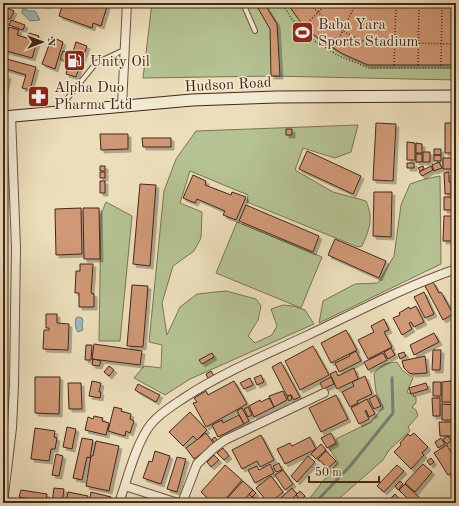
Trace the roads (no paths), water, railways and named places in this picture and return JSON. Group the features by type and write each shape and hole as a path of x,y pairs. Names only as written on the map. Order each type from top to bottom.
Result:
{"street":[{"path":"122,105 127,3"},
{"name":"Hudson Road","path":"7,116 192,100 276,97 456,96"},
{"path":"3,503 12,428 16,248 7,116"},
{"path":"119,503 142,438 160,414 196,391 236,369 437,276 456,270"},
{"path":"182,503 197,464 214,448 225,440 324,393"},
{"path":"3,428 12,428"},
{"path":"125,486 178,503"}],"lane":[{"path":"243,3 255,31"},
{"path":"56,112 96,64 125,50"}],"water":[{"path":"23,8 29,11 35,11 40,20 30,21 22,13"},
{"path":"76,318 82,318 83,330 78,332 75,323"}],"waterway":[{"path":"315,503 351,465 393,413 392,378"}],"place":[{"name":"Baba Yara Sports Stadium","path":"303,33"},
{"name":"Unity Oil","path":"75,61"},
{"name":"Alpha Duo Pharma Ltd","path":"38,96"}]}
